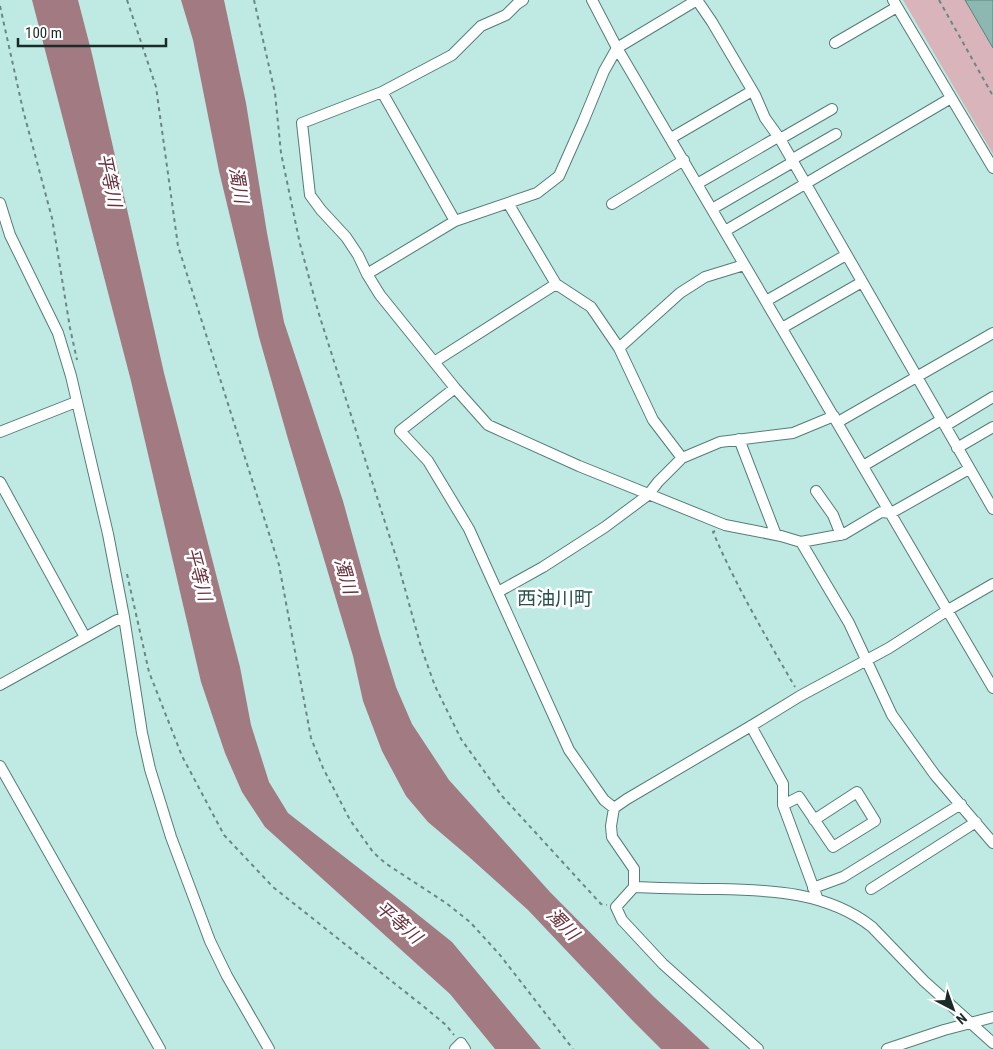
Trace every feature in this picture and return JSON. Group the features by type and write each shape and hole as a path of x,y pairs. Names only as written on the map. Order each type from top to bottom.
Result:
{"street":[{"path":"523,0 506,15 481,26 452,56 382,92 302,123 310,195 346,237 380,295 455,388 488,425 579,466 725,525 801,542 844,534 881,512 891,513 969,469"},
{"path":"592,0 618,48 992,686"},
{"path":"368,274 455,221 537,193 559,176 604,71 618,48 697,0 712,22 752,91 764,118 779,138 993,509"},
{"path":"835,43 895,4 993,168"},
{"path":"671,138 752,91"},
{"path":"382,92 455,221"},
{"path":"725,231 951,98"},
{"path":"698,184 832,109"},
{"path":"712,209 836,134"},
{"path":"612,204 684,160"},
{"path":"0,203 10,235 58,333 71,376 108,534 124,617 142,733 150,769 171,837 210,941 227,976 269,1049"},
{"path":"508,203 556,284 591,308 619,348 653,420 682,458"},
{"path":"766,301 846,255"},
{"path":"619,348 680,293 705,277 744,264"},
{"path":"782,328 862,282"},
{"path":"434,362 556,284"},
{"path":"498,592 543,567 582,542 648,495 682,458 720,442 793,433 836,419 917,377 993,333"},
{"path":"455,388 400,431 428,461 470,528 569,750 604,800 614,808"},
{"path":"863,466 993,398"},
{"path":"0,432 76,402"},
{"path":"957,448 993,428"},
{"path":"739,440 776,535"},
{"path":"0,482 85,637"},
{"path":"816,491 832,515 841,535"},
{"path":"801,542 830,588 867,659 892,715 935,775 993,843"},
{"path":"758,1049 663,964 622,920 616,907 634,887 634,869 612,837 611,826 614,808 800,696 889,648 993,584"},
{"path":"0,685 124,617"},
{"path":"752,726 783,784 783,805 818,900"},
{"path":"0,766 160,1049"},
{"path":"783,805 799,797 814,820 833,847 875,821 857,792 814,820"},
{"path":"813,888 843,877 961,804"},
{"path":"871,889 976,822"},
{"path":"634,887 779,891 818,900 848,912 863,919 872,927 924,981 993,1043"},
{"path":"887,1049 969,1022 993,1017"}],"path":[{"path":"127,0 156,87 178,246 279,565 305,711 311,738 317,753 350,820 373,852 386,864 446,903 470,922 512,969 573,1049"},
{"path":"254,0 275,93 282,153 300,244 318,311 397,560 421,647 435,686 461,739 502,796 601,904 616,907"},
{"path":"939,0 993,96"},
{"path":"0,6 23,110 52,218 70,328 79,366"},
{"path":"716,529 713,532 728,567 749,608 800,696"},
{"path":"125,567 149,672 182,756 224,835 273,887 446,1025 460,1047"}],"shaded area":[{"path":"903,0 993,0 993,154"}],"water":[{"name":"平等川","path":"32,0 78,0 92,54 164,373 240,667 251,725 269,782 288,813 452,942 541,1049 495,1049 450,994 265,827 242,792 225,753 201,682 131,381"},
{"name":"濁川","path":"181,0 224,0 246,103 267,233 284,322 343,501 396,687 412,724 449,780 550,892 654,997 710,1049 661,1049 528,910 428,822 406,796 382,751 363,701 353,656 259,337 219,171 193,40"}],"building":[{"path":"965,0 993,0 993,48"}],"district":[{"name":"西油川町","path":"555,598"}]}
